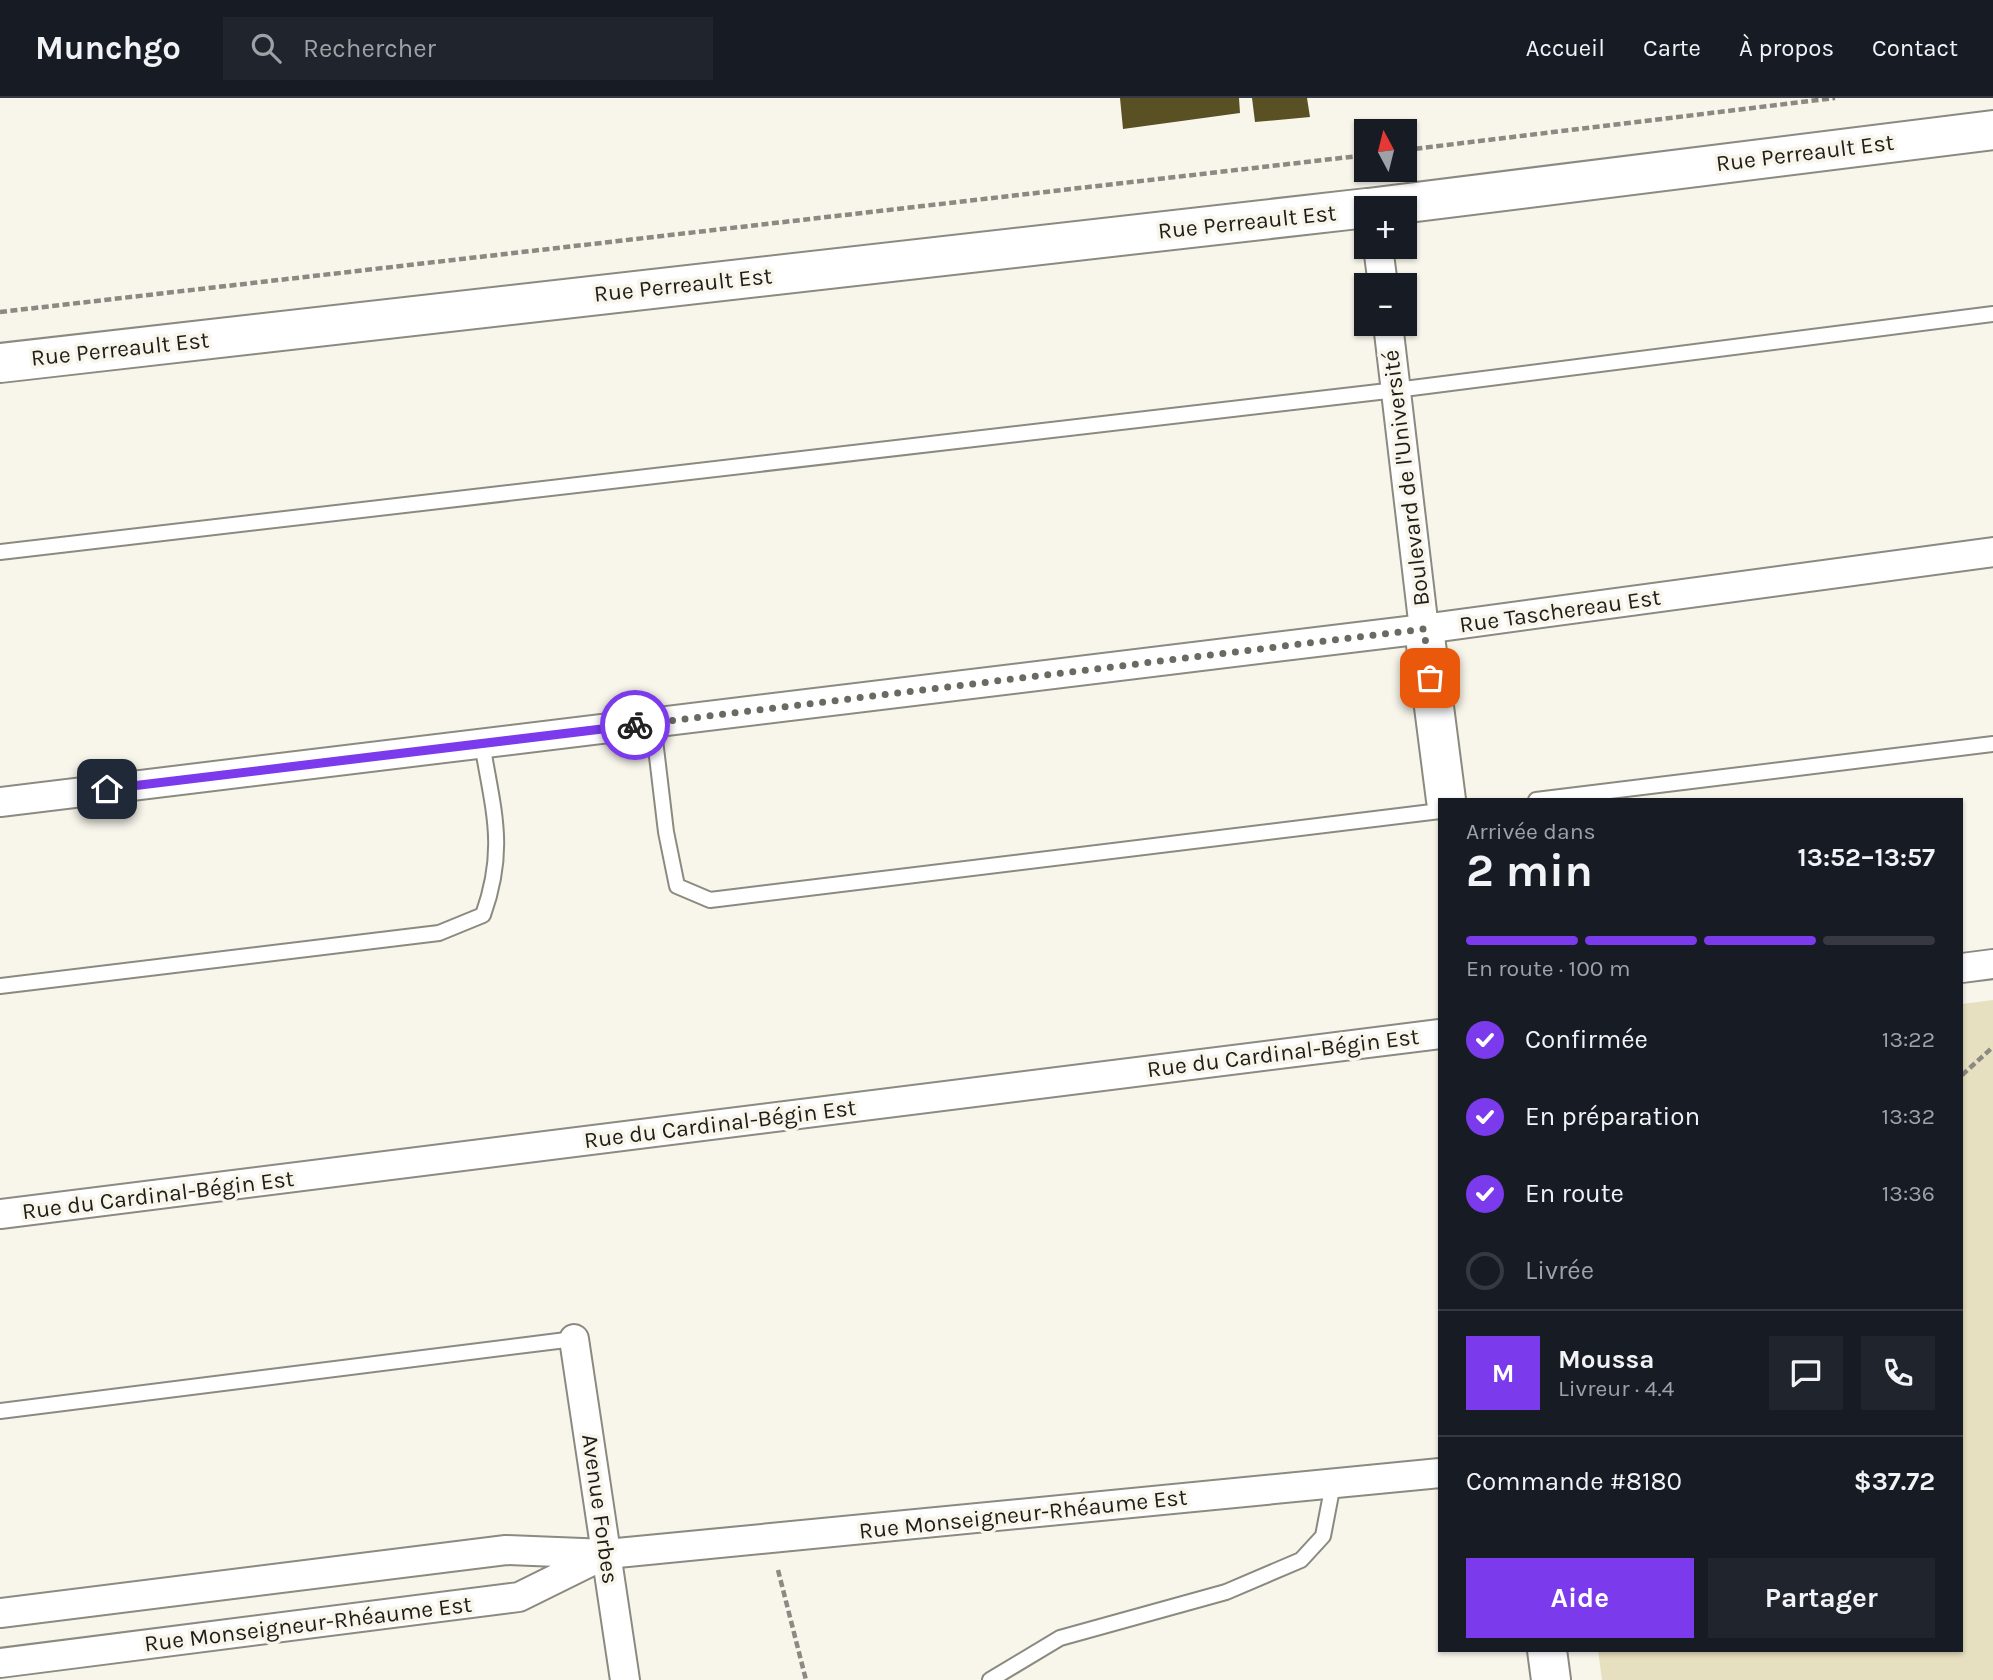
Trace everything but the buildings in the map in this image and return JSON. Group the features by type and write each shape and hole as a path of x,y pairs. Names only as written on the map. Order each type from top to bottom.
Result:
{"street":[{"name":"Rue Perreault Est","path":"1417,203 1993,130"},
{"name":"Rue Perreault Est","path":"0,363 1354,209"},
{"name":"Boulevard de l'Université","path":"1389,336 1446,798"},
{"name":"Rue Taschereau Est","path":"0,802 1424,629 1993,552"},
{"path":"1963,968 1993,964"},
{"name":"Rue du Cardinal-Bégin Est","path":"0,1214 1438,1034"},
{"name":"Avenue Forbes","path":"574,1339 625,1680"},
{"name":"Rue Monseigneur-Rhéaume Est","path":"0,1612 506,1550 607,1554 1438,1474"},
{"name":"Rue Monseigneur-Rhéaume Est","path":"0,1663 519,1597 607,1554"},
{"path":"1547,1652 1551,1680"}],"lane":[{"path":"0,552 1396,390 1993,314"},
{"path":"653,723 666,832 677,886 710,900 1438,811"},
{"path":"0,986 439,933 483,915 494,884 498,840 482,743"},
{"path":"1552,798 1993,744"},
{"path":"0,1410 574,1339"},
{"path":"990,1680 1060,1638 1226,1592 1301,1560 1323,1535 1333,1484"}],"path":[{"path":"1418,148 1835,98"},
{"path":"0,312 1354,156"},
{"path":"1963,1074 1993,1047"},
{"path":"769,1538 806,1680"}],"shaded area":[{"path":"1993,1000 1993,1680 1602,1680 1598,1652 1963,1652 1963,1004"}],"way so far":[{"path":"635,725 1424,629 1430,678"}],"route":[{"path":"107,789 635,725"}]}
